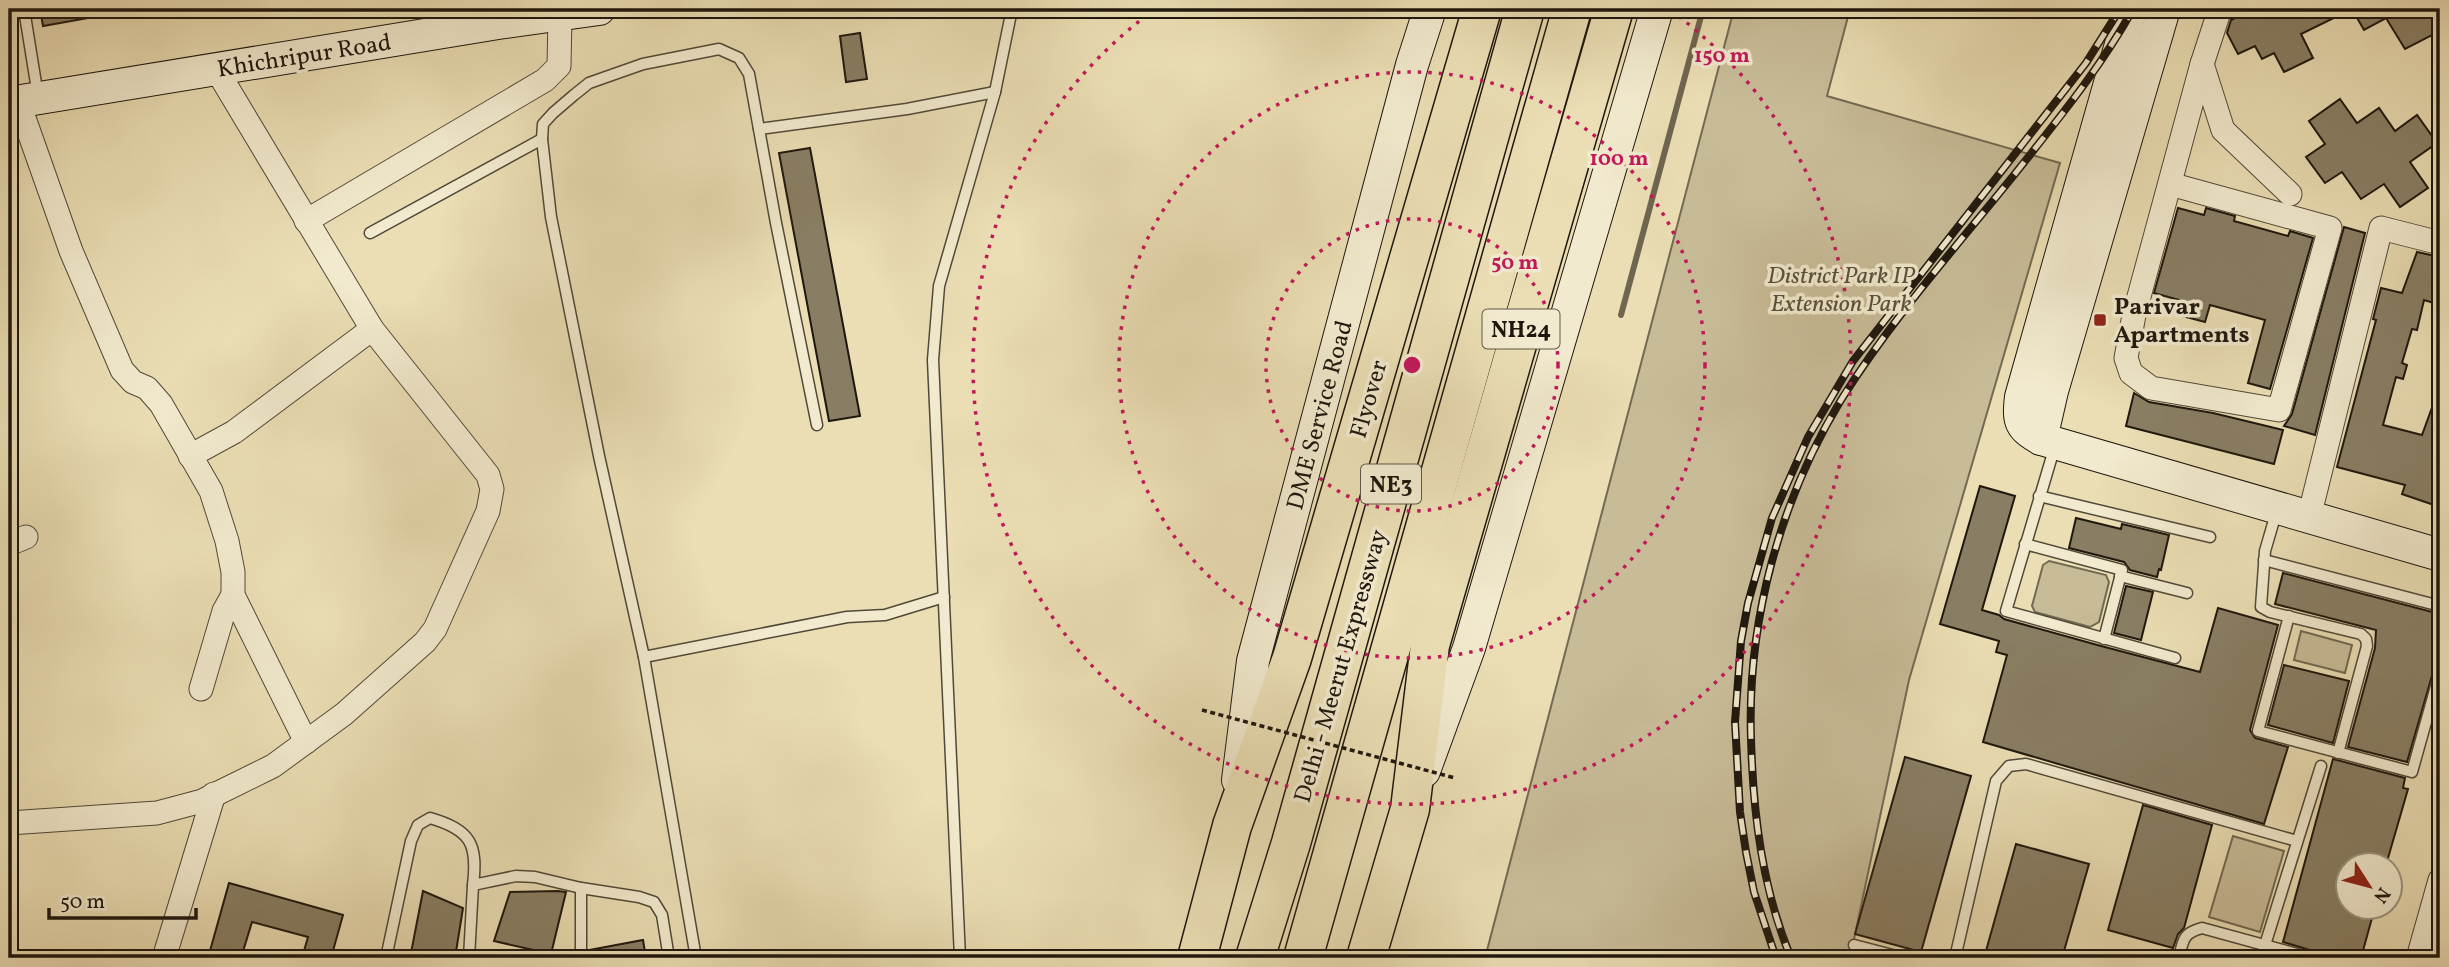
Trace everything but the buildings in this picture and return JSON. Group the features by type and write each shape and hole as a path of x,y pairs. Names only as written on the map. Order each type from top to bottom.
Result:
{"highway":[{"name":"Flyover","path":"1197,958 1232,826 1292,658 1482,9"},
{"name":"Delhi - Meerut Expressway","path":"1255,958 1291,843 1525,9"},
{"name":"Delhi - Meerut Expressway","path":"1303,958 1572,9"},
{"name":"NH24","path":"1410,809 1430,645 1614,9"},
{"path":"1366,958 1410,809"}],"street":[{"name":"Khichripur Road","path":"22,101 216,69 496,16 560,16 599,9"},
{"name":"DME Service Road","path":"1232,826 1253,661 1412,65 1430,9"},
{"path":"1410,809 1469,648 1653,21 1630,9"},
{"path":"2131,9 2021,397 2021,424 2049,441 2440,555"},
{"path":"2049,441 2052,391 2164,9"},
{"path":"2170,184 2330,228 2279,410 2151,388 2131,373 2126,358 2134,314 2202,64 2220,9"},
{"path":"306,221 545,80 559,66 560,16"},
{"path":"2202,64 2223,130 2290,194"},
{"path":"9,822 157,813 202,801 274,766 344,715 430,635 488,511 492,489 488,475 372,329 216,69"},
{"path":"22,101 71,251 122,370 133,382 147,388 161,404 211,491 227,541 233,572 233,595 306,742"},
{"path":"2309,517 2381,228 2440,243"},
{"path":"190,456 234,432 372,329"},
{"path":"201,689 223,611 233,595"},
{"path":"164,958 214,794"},
{"path":"2418,958 2433,932 2440,880"}],"lane":[{"path":"22,101 24,9"},
{"path":"960,958 933,360 939,286 995,92 1012,9"},
{"path":"696,958 645,657 599,456 554,230 542,139 543,124 589,83 643,64 719,49 739,58 749,74 817,425"},
{"path":"759,129 908,109 995,92"},
{"path":"370,233 542,139"},
{"path":"2049,441 2039,496 2006,611 2175,658"},
{"path":"2039,496 2210,537"},
{"path":"2278,508 2264,560 2261,607 2270,612 2361,634 2366,639 2367,646 2338,752"},
{"path":"2025,544 2122,570 2104,639"},
{"path":"2264,560 2440,606"},
{"path":"2120,576 2187,593"},
{"path":"645,657 847,617 885,615 944,597"},
{"path":"2289,616 2258,731 2412,772 2440,672"},
{"path":"1955,958 1996,781 2010,766 2026,764 2297,841"},
{"path":"2266,945 2320,766"},
{"path":"386,958 411,841 418,825 430,818 460,831 472,844 476,861 468,958"},
{"path":"473,885 516,876 535,877 654,902 662,915 669,958"},
{"path":"581,888 581,958"},
{"path":"2179,958 2183,940 2190,932 2202,928 2312,958"},
{"path":"1854,945 1904,958"}],"path":[{"path":"1202,710 1455,778"}],"green space":[{"name":"District Park IP Extension Park","path":"1734,9 1850,9 1827,96 2060,163 1909,680 1850,958 1485,958"},
{"path":"2049,561 2106,575 2109,582 2099,622 2090,627 2035,612 2032,606 2043,565"},
{"path":"2301,631 2352,645 2345,673 2294,660"},
{"path":"2233,836 2284,851 2260,932 2209,917"}],"waterway":[{"path":"1621,315 1703,9"}],"railway":[{"path":"1776,958 1754,892 1746,852 1740,812 1735,722 1741,641 1748,603 1772,518 1808,437 1853,361 2086,63 2120,9"},
{"path":"1791,958 1773,905 1761,850 1751,738 1755,650 1762,606 1785,520 1819,438 1861,370 1904,311 2079,92 2133,9"}],"place":[{"name":"Parivar Apartments","path":"2100,320"}]}
